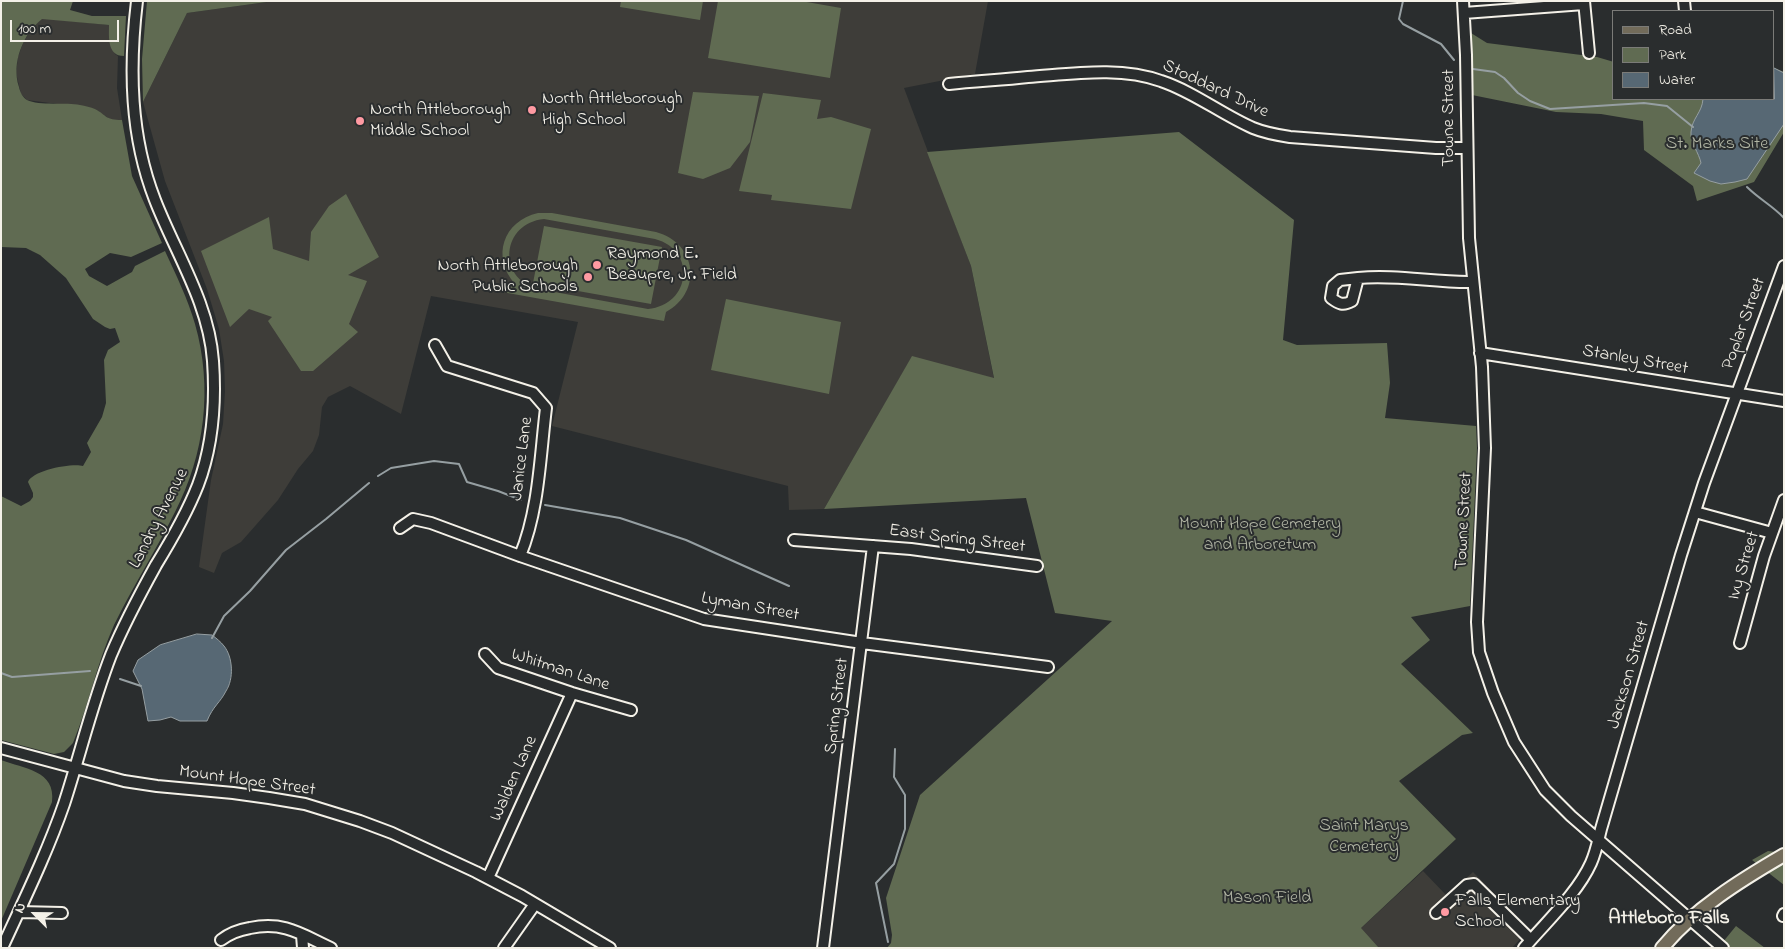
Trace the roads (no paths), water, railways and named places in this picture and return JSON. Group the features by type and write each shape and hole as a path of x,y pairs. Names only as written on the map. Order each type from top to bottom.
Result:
{"main road":[{"path":"1662,948 1690,919 1718,898 1784,855"}],"street":[{"name":"Landry Avenue","path":"2,948 55,828 76,767 96,698 113,651 198,485 210,443 214,409 213,358 207,328 188,273 149,183 138,137 132,69 137,1"},
{"name":"Towne Street","path":"1463,1 1469,238 1480,353 1485,448 1477,622 1479,652 1503,718 1525,761 1545,790 1598,840 1723,948"},
{"path":"1464,12 1584,2 1589,53"},
{"name":"Stoddard Drive","path":"949,84 1120,72 1168,84 1237,120 1269,133 1299,138 1436,148 1467,148"},
{"name":"Poplar Street","path":"1738,394 1784,266"},
{"path":"1358,278 1375,276 1454,283 1473,282"},
{"name":"Janice Lane","path":"434,345 447,366 533,393 546,408 533,511 520,556"},
{"name":"Stanley Street","path":"1480,353 1784,401"},
{"name":"Jackson Street","path":"1527,944 1585,874 1595,854 1681,555 1738,394"},
{"name":"Ivy Street","path":"1740,642 1772,533 1784,500"},
{"path":"1695,512 1772,533"},
{"name":"Lyman Street","path":"400,528 414,519 430,523 704,619 862,643 1048,667"},
{"path":"794,540 873,546"},
{"name":"East Spring Street","path":"873,546 911,549 1037,566"},
{"name":"Spring Street","path":"823,948 873,546"},
{"name":"Whitman Lane","path":"485,654 498,668 572,693 631,710"},
{"name":"Walden Lane","path":"488,878 572,693"},
{"name":"Mount Hope Street","path":"1,748 141,784 233,793 305,804 360,821 488,878 610,948"},
{"path":"1436,913 1467,886 1474,884 1527,944"},
{"path":"504,948 535,904"},
{"path":"19,912 62,913"},
{"path":"221,940 230,933 262,926 278,926 288,928 331,948"},
{"path":"302,935 303,948"}],"water":[{"path":"1775,68 1784,73 1784,124 1747,179 1721,184 1694,173 1701,163 1692,140 1691,132 1703,100 1775,100"},
{"path":"197,634 212,635 227,651 231,662 231,674 229,686 224,695 207,721 180,721 171,717 148,721 142,689 133,671 138,660 160,645"}],"waterway":[{"path":"1403,1 1399,19 1403,24 1441,44 1454,60"},
{"path":"1473,69 1495,72 1504,78 1518,93 1530,101 1550,109 1644,103 1667,106 1693,127"},
{"path":"1747,187 1784,218"},
{"path":"378,476 391,468 434,461 459,464 467,482 521,500"},
{"path":"212,638 224,616 250,591 286,550 369,483"},
{"path":"545,505 620,518 686,540 789,586"},
{"path":"1,673 12,677 90,671"},
{"path":"120,679 141,686"},
{"path":"888,942 876,883 894,864 905,829 905,795 894,777 895,749"}],"place":[{"name":"North Attleborough High School","path":"532,110"},
{"name":"North Attleborough Middle School","path":"360,121"},
{"name":"Raymond E. Beaupre, Jr. Field","path":"597,265"},
{"name":"North Attleborough Public Schools","path":"588,277"},
{"name":"Falls Elementary School","path":"1445,912"}],"district":[{"name":"Attleboro Falls","path":"1669,920"}],"park label":[{"name":"St. Marks Site","path":"1717,145"},
{"name":"Mount Hope Cemetery and Arboretum","path":"1260,535"},
{"name":"Saint Marys Cemetery","path":"1364,838"},
{"name":"Mason Field","path":"1267,899"}]}
